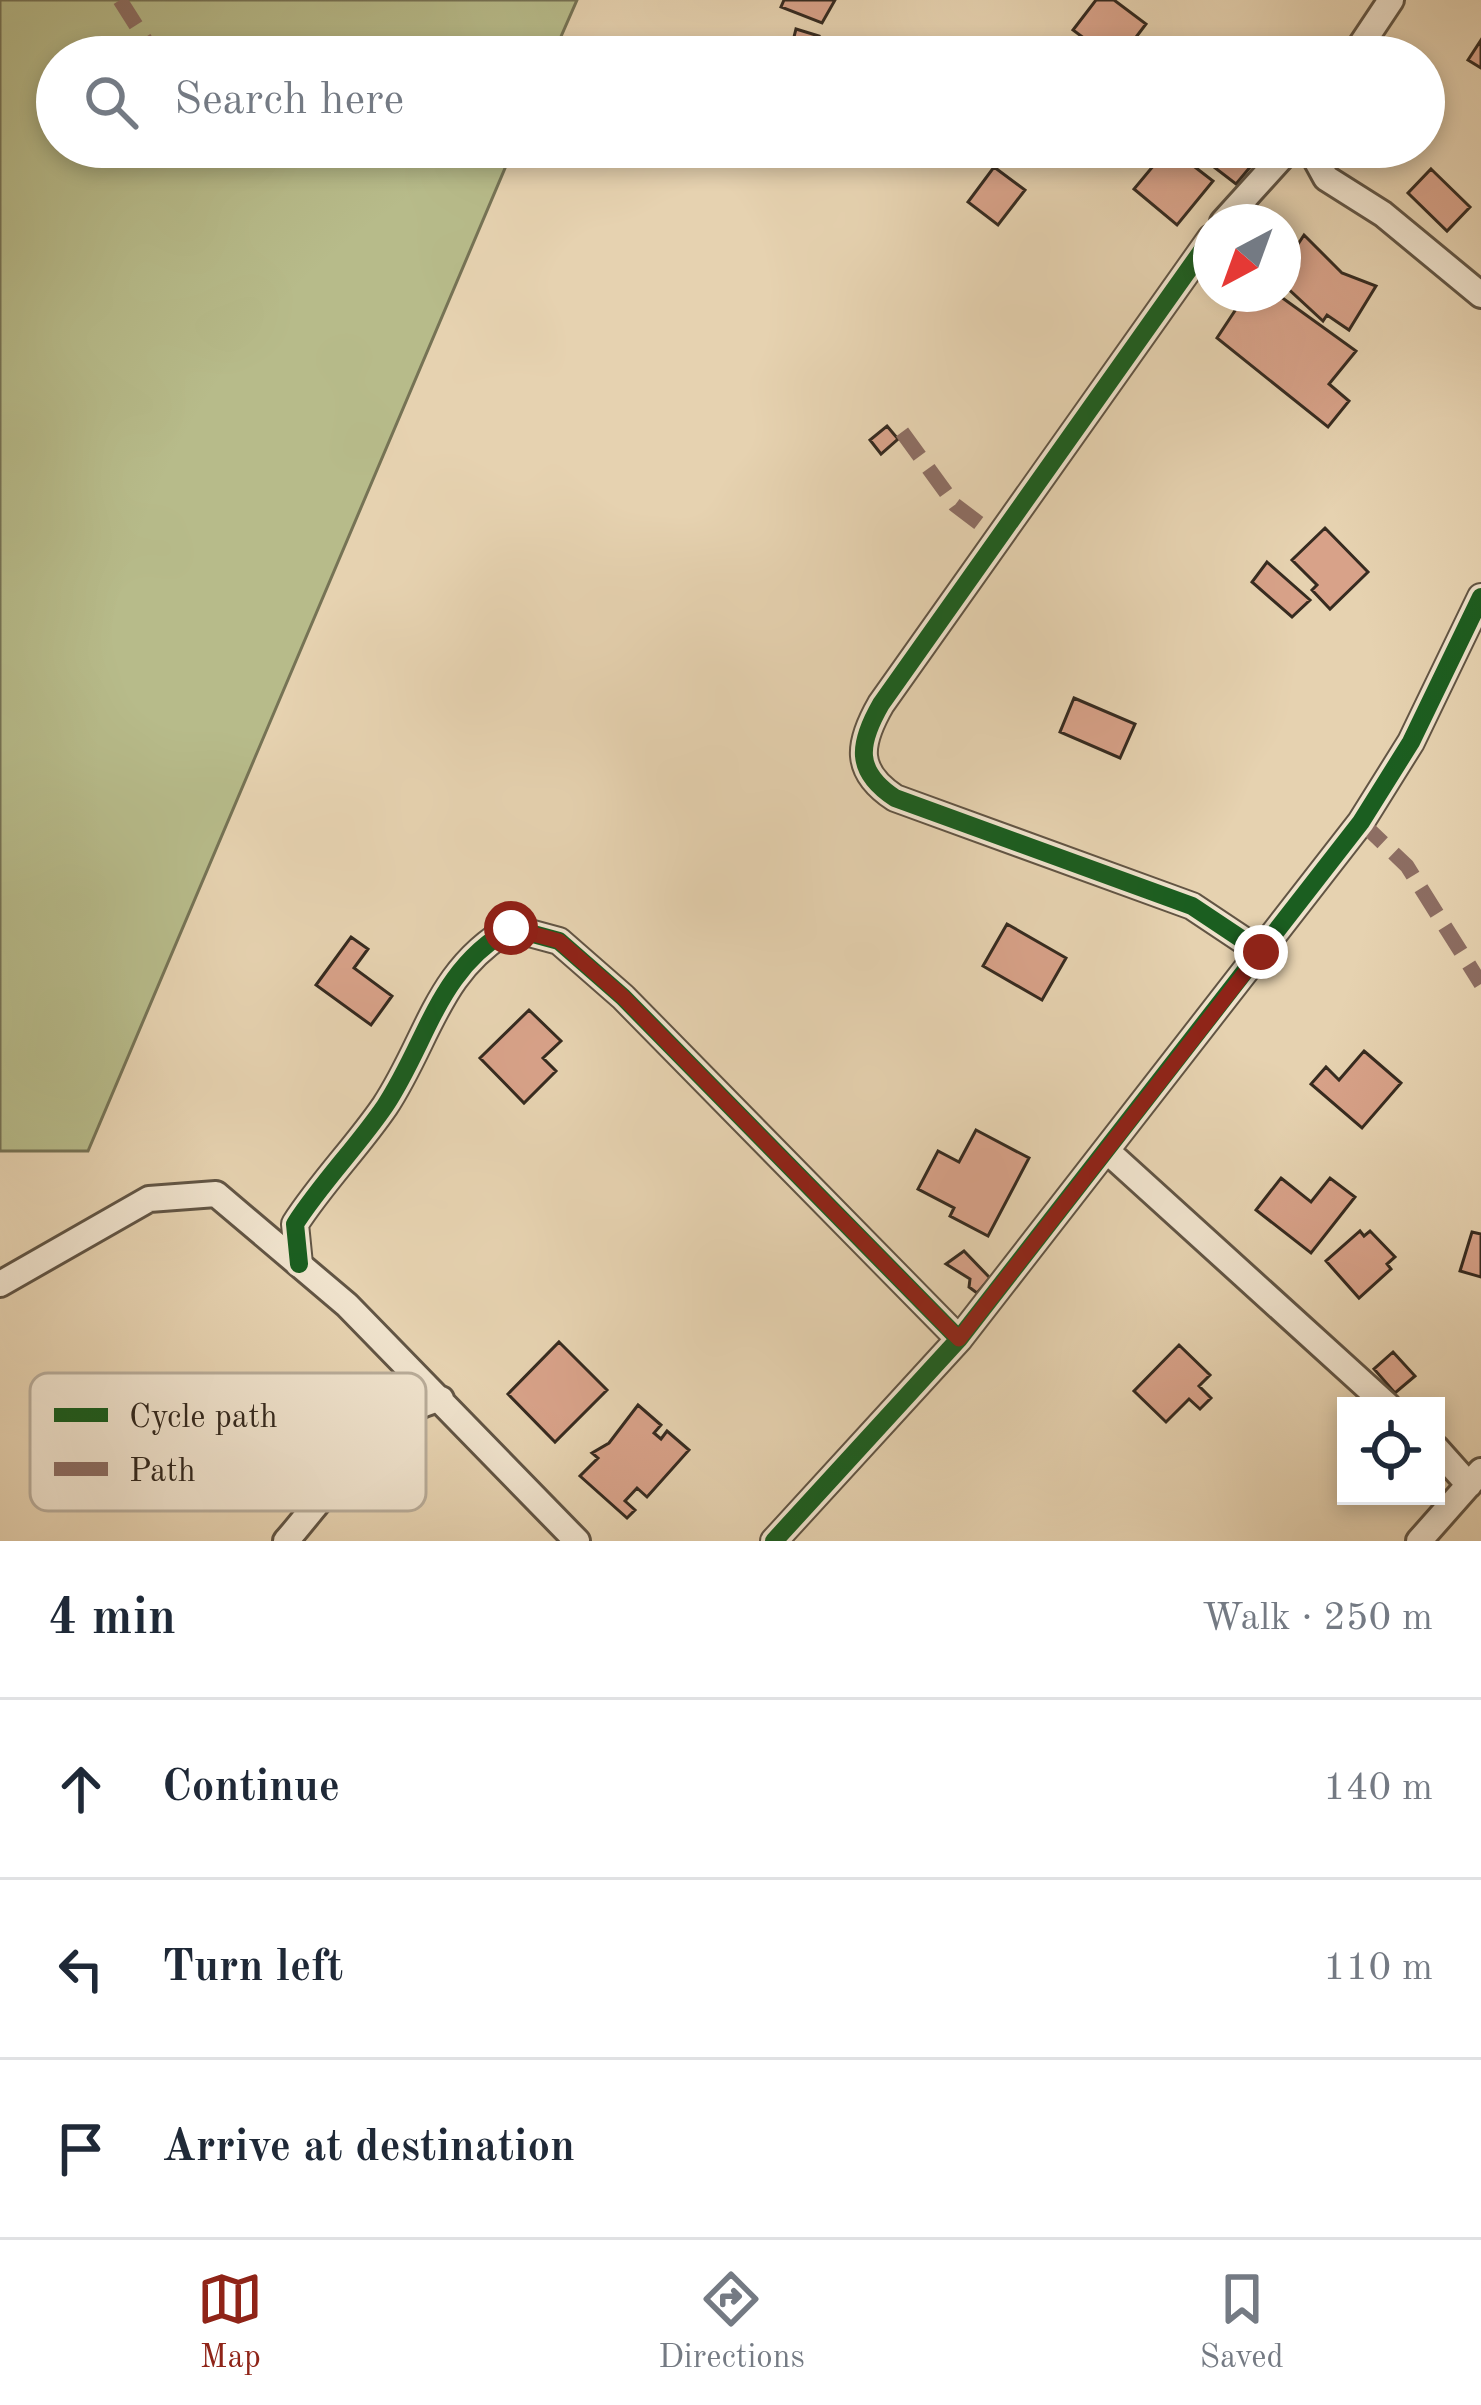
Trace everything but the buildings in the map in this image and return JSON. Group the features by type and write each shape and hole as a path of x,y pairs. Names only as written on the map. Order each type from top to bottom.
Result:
{"street":[{"path":"1368,36 1391,0"},
{"path":"1321,168 1326,178"},
{"path":"1239,204 1271,169 1326,178 1383,214 1481,296"},
{"path":"1193,263 881,704 865,732 861,752 865,771 895,798 1192,906 1261,952"},
{"path":"774,1541 959,1339 1261,952 1373,802 1411,742 1478,608"},
{"path":"299,1264 295,1225 411,1065 446,984 484,943 511,928 559,941 623,997 959,1339"},
{"path":"1106,1150 1378,1397"},
{"path":"0,1285 148,1199 216,1194 299,1264 414,1373"},
{"path":"426,1385 577,1541"},
{"path":"426,1401 441,1399"},
{"path":"1419,1541 1475,1478 1445,1455"},
{"path":"286,1541 312,1511"}],"green space":[{"path":"0,0 577,0 561,36 36,36 36,168 505,168 88,1151 0,1151"}],"marked path":[{"path":"120,0 143,36"},
{"path":"902,432 955,505 1000,539"},
{"path":"1361,822 1407,866 1481,984"}],"cycle path":[{"path":"1193,263 881,704 868,732 864,756 872,778 895,798 1192,906 1261,952"},
{"path":"774,1541 959,1339 1361,822 1411,742 1481,597"},
{"path":"299,1264 295,1224 385,1106 450,985 486,945 511,928 559,941 623,997 959,1339"}],"route":[{"path":"511,928 559,941 623,997 959,1339 1261,952"}]}
